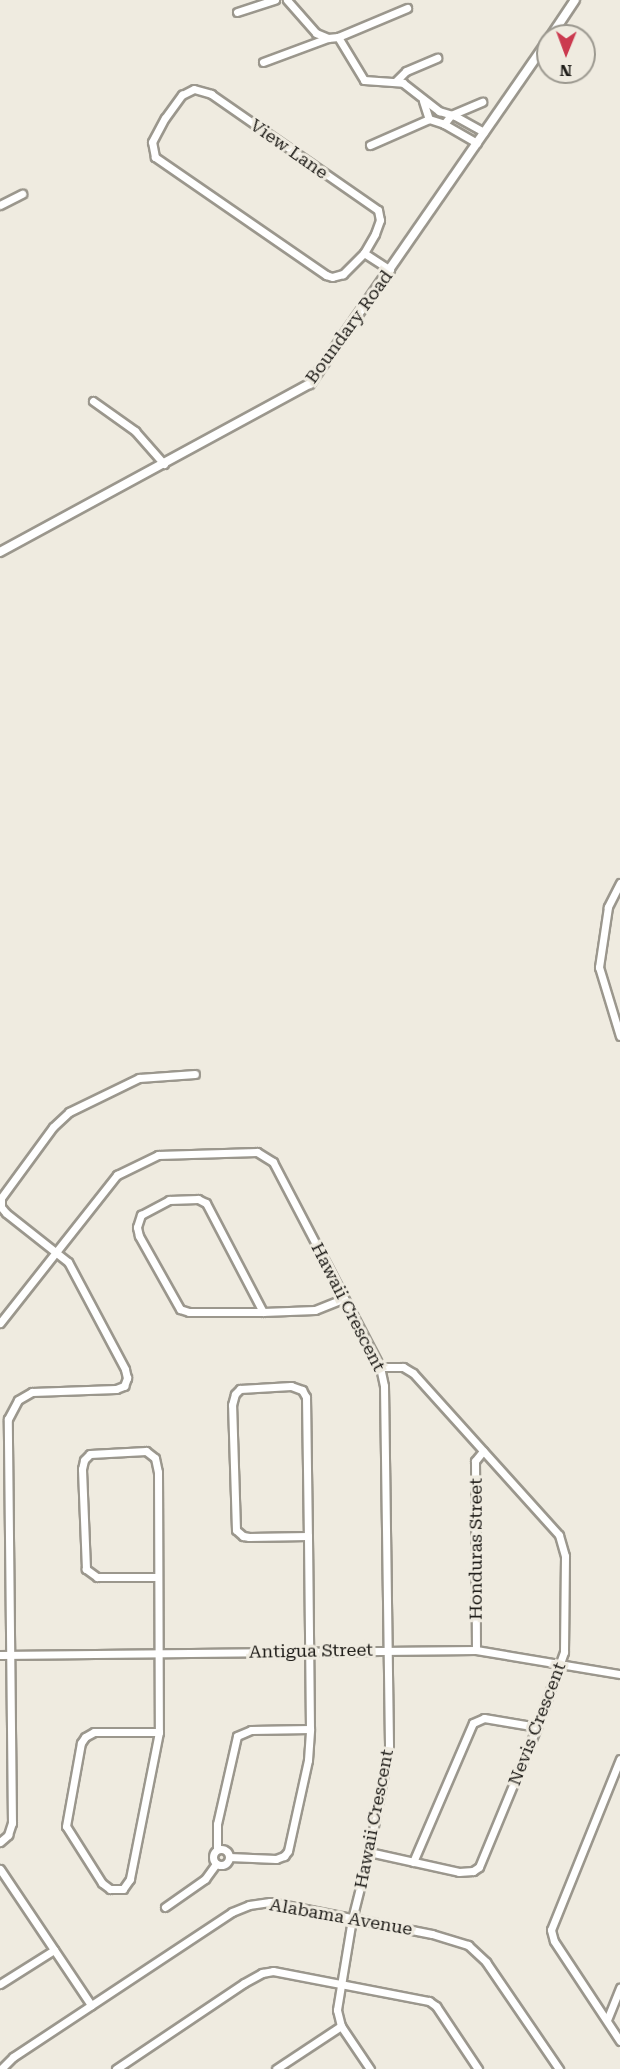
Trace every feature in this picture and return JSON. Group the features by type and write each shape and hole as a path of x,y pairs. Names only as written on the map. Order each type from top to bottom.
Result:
{"street":[{"path":"237,12 275,0"},
{"path":"287,0 312,30 328,38"},
{"name":"Boundary Road","path":"559,24 575,0"},
{"path":"263,62 328,38 338,37 407,8"},
{"path":"338,37 364,80 396,81 406,85 423,102 484,132"},
{"name":"Boundary Road","path":"0,552 310,384 536,57"},
{"path":"396,81 406,71 436,58"},
{"name":"View Lane","path":"197,89 210,94 378,210 379,226 364,253 340,276 326,275 155,157 152,142 165,118 185,93 197,89"},
{"path":"423,102 429,119"},
{"path":"444,124 451,115 482,102"},
{"path":"159,112 165,118"},
{"path":"370,145 429,119 444,124 477,143"},
{"path":"0,205 22,194"},
{"path":"364,253 390,270"},
{"path":"93,401 135,431 164,464"},
{"path":"620,884 608,906 599,963 600,975 620,1036"},
{"path":"612,1013 620,1010"},
{"path":"0,1842 8,1835 12,1824 7,1432 9,1414 18,1400 36,1391 116,1389 124,1386 127,1378 125,1369 70,1266 56,1252 6,1213 0,1201 6,1189 53,1127 69,1112 134,1080 195,1074"},
{"name":"Hawaii Crescent","path":"2,1317 112,1179 132,1167 165,1154 258,1152 265,1154 273,1162 380,1367 384,1386 389,1753 369,1852 352,1919 337,2010 341,2026"},
{"path":"263,1312 206,1203 195,1199 169,1200 141,1215 137,1227 139,1236 180,1309 189,1312 263,1312 315,1310 344,1298"},
{"name":"Nevis Crescent","path":"369,1852 465,1872 479,1867 537,1727 564,1652 565,1614 564,1548 561,1538 409,1370 403,1366 380,1367"},
{"path":"229,1857 276,1859 284,1856 288,1851 308,1760 310,1729 311,1651 306,1396 302,1390 291,1386 240,1389 232,1400 236,1530 243,1536 249,1537 308,1536"},
{"path":"158,1576 97,1577 86,1569 82,1469 84,1460 90,1454 142,1451 155,1458 158,1472 161,1653 159,1731 130,1879 123,1889 110,1889 102,1883 66,1826 81,1743 85,1737 94,1732 159,1731"},
{"name":"Honduras Street","path":"476,1650 475,1461 483,1451"},
{"name":"Antigua Street","path":"0,1655 476,1650 560,1662 620,1674"},
{"path":"413,1862 473,1723 484,1718 537,1727"},
{"path":"216,1864 213,1856 218,1849 218,1824 237,1736 250,1730 310,1729"},
{"path":"619,1762 551,1930 554,1941 620,2041"},
{"path":"218,1849 226,1850 229,1857"},
{"path":"216,1864 225,1864 229,1857"},
{"path":"165,1907 205,1879 216,1864"},
{"path":"0,1869 92,2005"},
{"name":"Alabama Avenue","path":"1,2069 13,2057 216,1922 249,1905 277,1903 442,1936 474,1950 486,1962 559,2069"},
{"path":"0,1984 54,1950"},
{"path":"116,2069 262,1973 280,1972 432,2003 478,2069"},
{"path":"607,2020 620,1987"},
{"path":"276,2069 341,2026 370,2069"}]}
